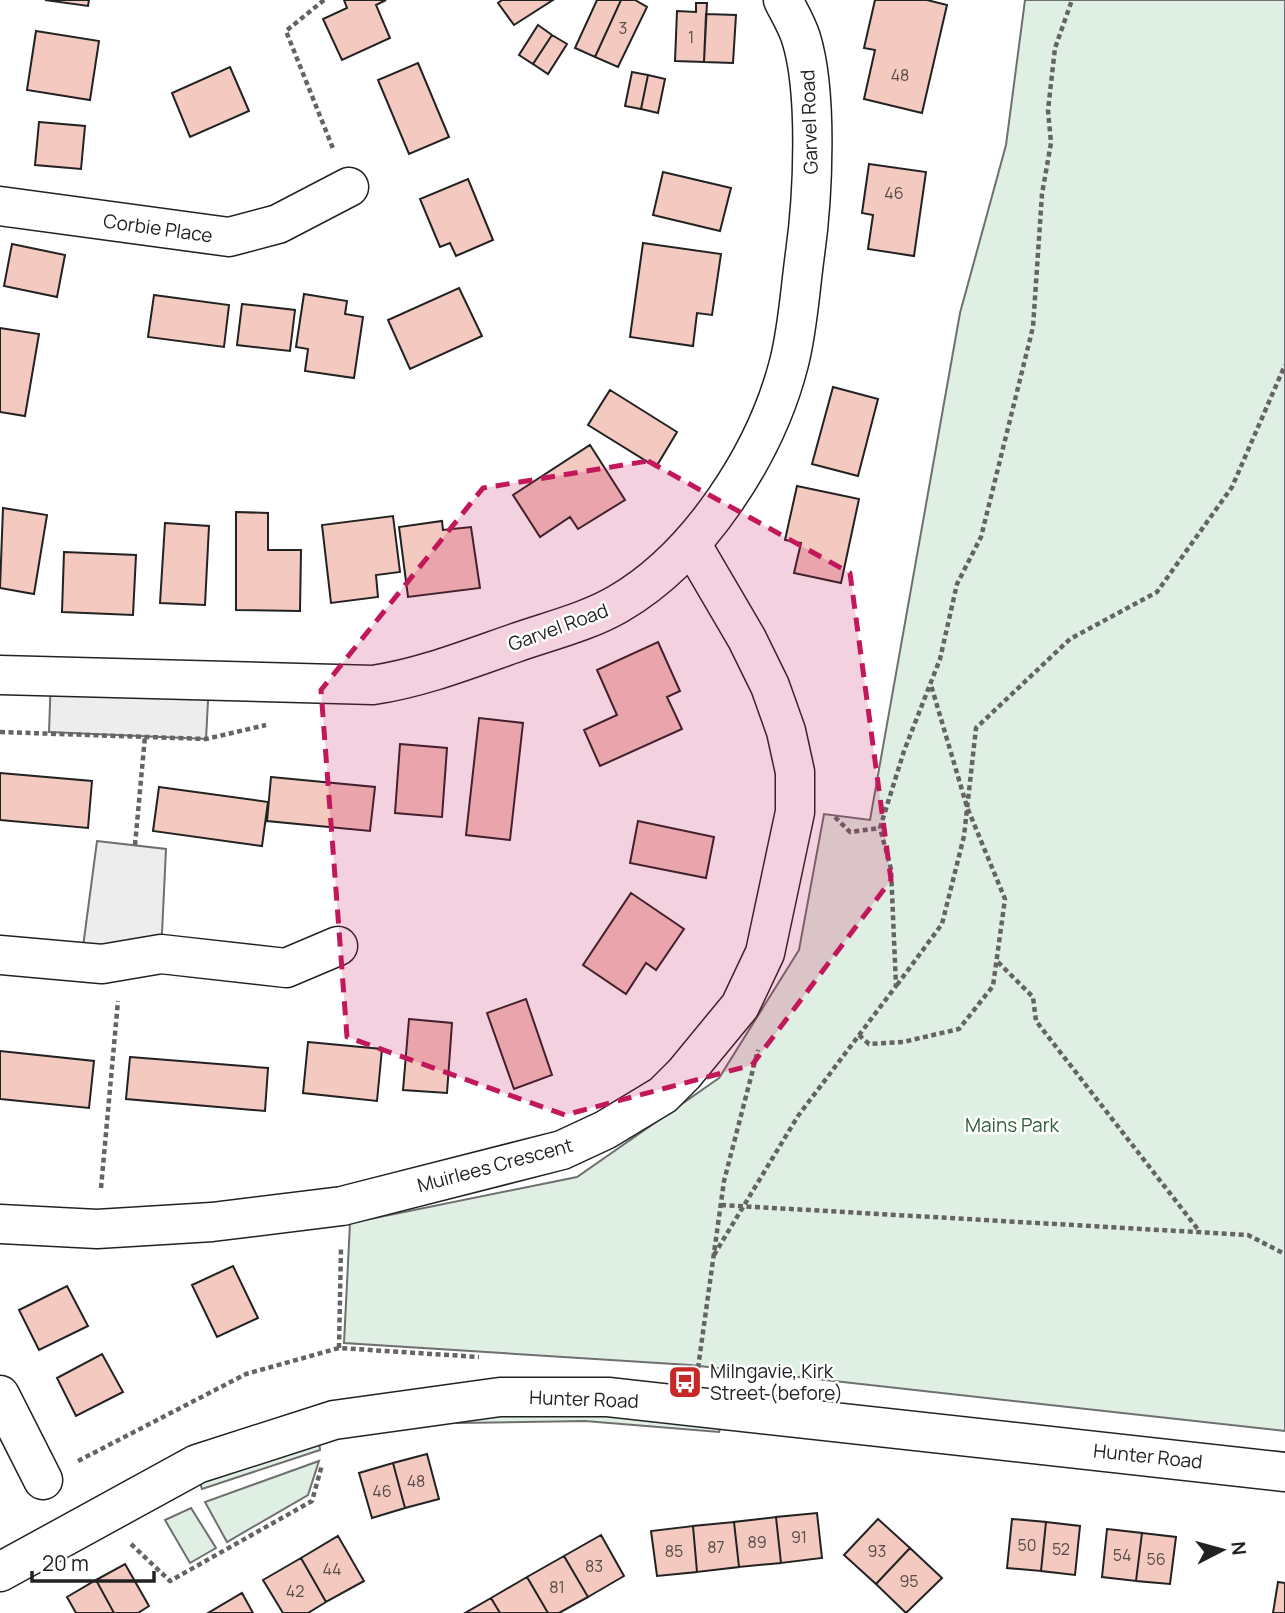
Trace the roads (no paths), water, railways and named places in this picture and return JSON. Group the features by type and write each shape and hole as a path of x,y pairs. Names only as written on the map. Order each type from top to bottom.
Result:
{"street":[{"name":"Garvel Road","path":"0,675 373,685 395,682 515,643 617,605 692,545 761,438 789,362 808,236 811,181 806,56 800,35 783,0"},
{"name":"Corbie Place","path":"0,206 229,237 278,223 349,187"},
{"name":"Muirlees Crescent","path":"0,1224 97,1229 212,1222 342,1206 562,1150 605,1130 663,1095 684,1074 740,1006 750,988 765,953 795,812 795,772 786,730 770,686 747,639 692,545"},
{"path":"0,955 102,964 162,954 286,968 338,946"},
{"path":"0,1395 43,1480"},
{"name":"Hunter Road","path":"0,1572 197,1464 334,1420 500,1397 608,1396 1285,1472"}],"place":[{"name":"Milngavie, Kirk Street (before)","path":"685,1382"}],"park label":[{"name":"Mains Park","path":"1012,1125"}]}
